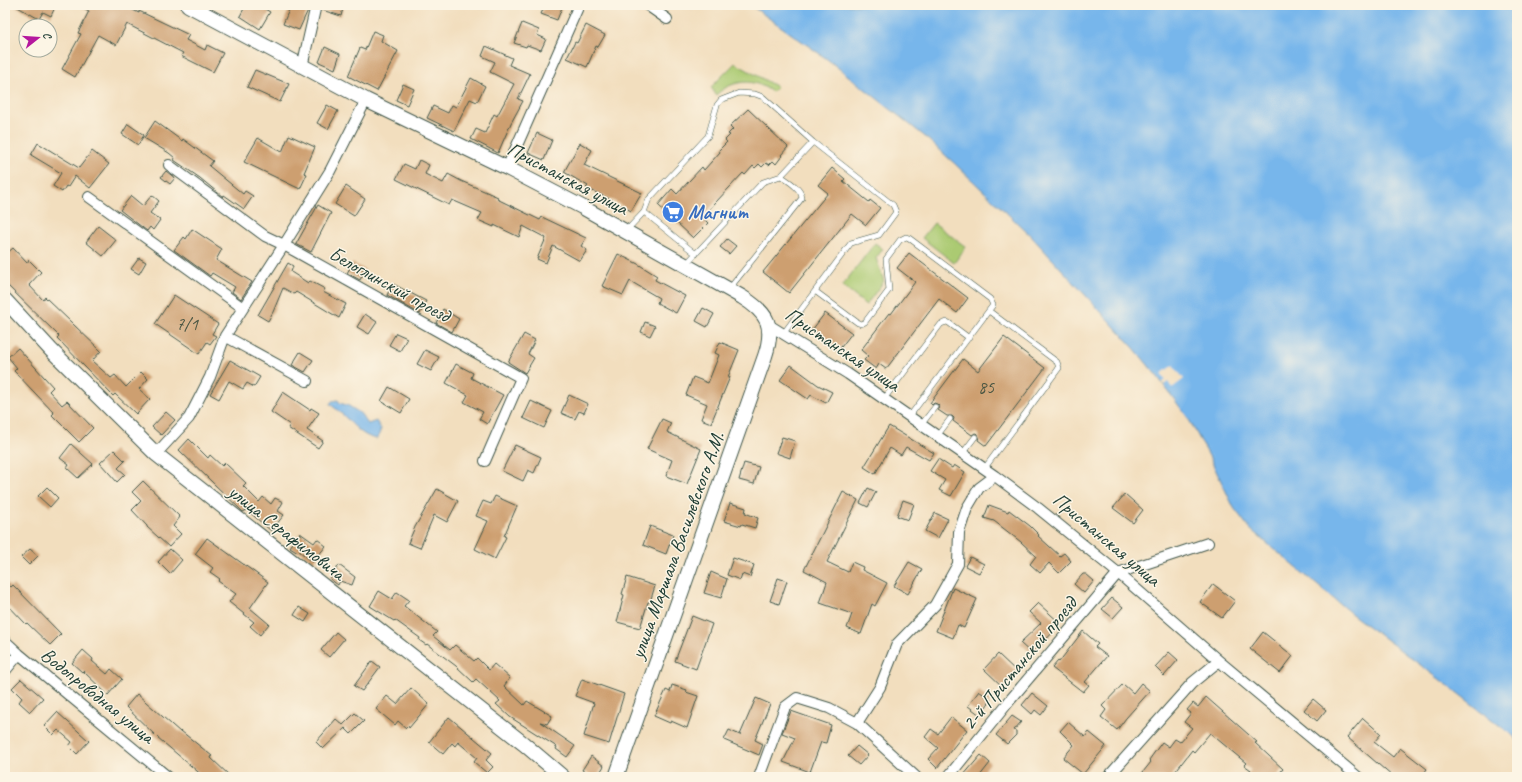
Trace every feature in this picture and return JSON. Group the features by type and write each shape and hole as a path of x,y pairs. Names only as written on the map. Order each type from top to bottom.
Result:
{"street":[{"name":"Пристанская улица","path":"188,5 366,100 507,168 626,231 758,308 766,318 769,325 848,374 995,476 1038,508 1118,573 1219,661 1358,777"},
{"path":"302,66 316,5"},
{"path":"507,168 579,5"},
{"path":"647,5 667,18"},
{"path":"156,454 188,418 210,377 225,336 330,172 366,100"},
{"name":"Белоглинский проезд","path":"169,165 265,236 284,245 521,378 486,462"},
{"path":"89,197 243,308"},
{"name":"улица Серафимовича","path":"5,300 51,350 156,454 524,744 563,777"},
{"name":"улица Маршала Василевского А.М.","path":"616,777 765,356 769,344 769,325"},
{"path":"225,336 307,381"},
{"path":"857,723 880,687 897,644 935,605 958,564 959,532 967,508 979,488 995,476"},
{"path":"1118,573 1208,543"},
{"name":"2-й Пристанской проезд","path":"948,777 1011,699 1118,573"},
{"name":"Водопроводная улица","path":"5,641 168,777"},
{"path":"5,671 19,654"},
{"path":"1108,777 1192,683 1219,661"},
{"path":"759,777 785,707 797,698 829,708 857,723 913,776"}],"lane":[{"path":"626,231 644,212 650,199 708,136 717,105 727,97 739,93 747,92 763,97 813,142 893,205 896,212 879,235 851,243 783,334"},
{"path":"686,265 763,182 781,176 813,142"},
{"path":"728,290 802,198 799,190 781,176"},
{"path":"644,212 696,254"},
{"path":"815,291 858,323 863,324 889,290 886,259 900,240 906,237 990,299 993,304 989,311 909,417"},
{"path":"984,469 1059,368 1057,362 989,311"},
{"path":"884,399 941,324 944,322 949,323 969,338"},
{"path":"921,425 935,407"},
{"path":"937,436 950,419"},
{"path":"962,454 975,437"}],"green space":[{"path":"735,63 777,87 772,92 758,84 744,82 736,83 716,95 711,87"},
{"path":"934,223 966,247 954,263 922,238"},
{"path":"875,243 883,249 876,258 884,281 866,305 842,286"}],"water":[{"path":"748,5 1517,5 1517,739 1353,615 1250,529 1234,508 1208,454 1188,418 1157,376 1134,348 1031,236 923,135 827,59 756,9"},
{"path":"338,400 340,403 349,406 360,413 368,424 376,421 381,429 377,439 371,438 361,432 330,404 332,401"}],"pier":[{"path":"1173,365 1184,379 1172,388 1168,382 1164,385 1162,383 1166,380 1161,374"}],"building":[{"path":"14,5 56,5 51,16 43,12 40,18"},
{"path":"78,5 123,5 189,35 186,40 205,50 207,45 223,53 213,72 181,56 183,53 127,24 116,45 98,35 75,77 62,69 81,34 78,33 89,11"},
{"path":"246,5 258,5 270,12 260,29 240,16"},
{"path":"291,5 297,5 308,10 299,30 283,24"},
{"path":"322,5 344,5 341,16 322,10"},
{"path":"545,5 563,5 557,20 541,14"},
{"path":"522,23 539,30 537,35 546,39 541,50 527,45 526,47 514,43"},
{"path":"586,25 605,35 598,47 596,46 587,67 567,58"},
{"path":"373,31 383,35 381,41 398,51 377,91 348,76 360,48 365,50"},
{"path":"486,46 512,58 509,65 530,74 518,99 523,101 511,123 498,153 471,139 476,129 485,133 494,114 497,116 514,84 490,72 495,62 482,56"},
{"path":"325,47 340,54 335,69 319,62"},
{"path":"255,70 289,84 280,102 247,87"},
{"path":"471,78 485,86 477,102 470,99 454,131 427,118 433,106 448,113 452,105 456,107"},
{"path":"403,84 414,89 407,105 396,100"},
{"path":"327,105 338,111 328,129 317,123"},
{"path":"748,109 788,147 776,164 773,161 769,165 766,163 762,167 759,164 755,168 753,166 745,175 743,173 702,217 708,223 693,238 658,205 672,189 677,194 702,167 704,170 727,142 725,140 733,129 730,126"},
{"path":"155,121 213,161 209,166 243,194 245,191 253,196 244,209 224,195 223,197 200,178 174,160 175,158 169,153 144,138"},
{"path":"128,124 144,135 138,145 122,134"},
{"path":"537,133 552,140 544,160 528,153"},
{"path":"289,135 315,147 304,173 307,174 300,189 244,162 258,138 282,152"},
{"path":"38,143 79,168 92,151 109,164 90,188 75,176 68,187 66,186 62,192 53,186 61,173 31,155"},
{"path":"580,143 592,150 584,165 642,193 631,211 586,188 588,186 564,172"},
{"path":"419,160 429,165 425,174 443,183 448,174 498,197 497,199 540,220 542,217 586,238 581,246 587,250 580,261 553,246 546,263 537,259 546,238 523,226 519,237 494,225 494,227 478,220 482,213 452,200 449,205 396,179 404,164 415,169"},
{"path":"832,168 845,179 843,181 869,202 870,200 880,208 866,225 852,214 789,293 763,272 828,193 818,185"},
{"path":"166,171 175,178 170,184 161,177"},
{"path":"346,186 365,199 354,216 335,204"},
{"path":"152,195 159,201 150,213 160,220 153,230 150,227 147,231 120,210 131,196 143,206"},
{"path":"318,205 331,213 311,252 296,244"},
{"path":"98,226 116,240 103,256 86,242"},
{"path":"192,229 222,249 216,260 252,282 241,299 232,292 235,287 212,273 210,276 174,250 184,237 186,239"},
{"path":"727,239 736,246 729,254 720,247"},
{"path":"13,248 27,263 29,260 41,272 29,285 43,300 45,297 101,351 92,361 111,378 115,375 126,387 141,372 148,379 139,389 150,399 136,414 115,394 113,396 57,338 59,336 5,283 5,255"},
{"path":"909,253 968,298 957,313 939,299 886,369 879,364 876,369 864,360 868,356 861,350 915,282 897,268"},
{"path":"618,254 657,276 655,280 685,296 676,313 657,303 659,298 630,281 623,295 602,286"},
{"path":"139,258 146,262 139,274 131,269"},
{"path":"288,263 293,266 291,272 308,283 310,281 325,289 323,292 346,304 339,318 296,292 294,294 283,288 268,321 258,315"},
{"path":"353,263 365,270 360,280 347,273"},
{"path":"393,284 426,301 420,314 387,295"},
{"path":"174,295 218,324 212,334 216,336 210,344 207,342 199,354 155,324"},
{"path":"703,308 714,314 707,327 696,321"},
{"path":"443,309 459,319 452,332 436,323"},
{"path":"825,313 852,333 838,351 812,330"},
{"path":"365,314 377,322 369,334 357,327"},
{"path":"645,322 655,326 650,336 641,332"},
{"path":"396,333 407,338 400,351 389,345"},
{"path":"524,334 535,340 528,354 534,358 525,373 508,362"},
{"path":"1004,337 1045,368 986,446 978,440 978,434 975,433 972,435 953,421 954,418 952,416 947,416 938,410 939,406 937,404 934,403 932,405 930,403 963,359 978,371"},
{"path":"720,342 739,350 728,377 730,377 711,423 701,419 707,404 686,395 693,377 708,383 719,355 715,353"},
{"path":"18,348 53,387 49,391 62,405 67,401 93,428 79,442 52,415 54,413 14,371 17,368 8,357"},
{"path":"425,350 439,357 431,371 417,364"},
{"path":"300,352 313,360 305,372 292,365"},
{"path":"230,360 260,377 254,387 247,383 243,389 229,381 219,399 210,394"},
{"path":"456,364 473,373 471,378 503,395 487,424 479,419 483,412 464,402 468,395 446,383"},
{"path":"791,365 818,385 832,392 826,403 811,395 808,399 780,380"},
{"path":"389,387 409,399 401,413 381,401"},
{"path":"283,392 310,410 311,408 319,413 307,430 323,441 318,448 288,428 290,425 271,412"},
{"path":"569,395 588,404 584,413 579,411 575,419 561,413"},
{"path":"531,401 552,411 544,428 523,418"},
{"path":"166,412 175,420 161,435 152,427"},
{"path":"662,419 671,423 667,432 701,449 687,484 666,476 672,460 647,449"},
{"path":"889,426 934,453 929,460 906,447 901,455 890,448 875,474 864,467"},
{"path":"782,437 795,441 790,458 776,453"},
{"path":"189,439 208,458 210,455 222,466 225,463 246,483 243,486 259,502 263,497 271,504 275,498 283,502 278,511 284,515 271,531 247,510 243,512 179,450"},
{"path":"71,444 93,464 78,478 67,468 69,465 60,458"},
{"path":"515,445 541,457 534,473 528,470 523,481 502,471"},
{"path":"114,450 125,461 118,468 125,474 117,482 100,463"},
{"path":"938,459 952,468 954,465 965,472 951,496 939,490 945,480 930,471"},
{"path":"744,463 759,467 754,484 739,480"},
{"path":"143,481 180,517 173,526 181,534 169,547 147,527 132,510 141,501 132,492"},
{"path":"47,487 58,498 50,507 38,496"},
{"path":"868,488 876,492 868,507 860,503"},
{"path":"437,489 458,501 447,522 434,515 420,548 408,543 415,527"},
{"path":"843,492 858,500 827,562 848,572 852,562 863,567 862,570 887,583 875,606 872,604 861,634 847,628 852,614 820,603 827,582 804,570"},
{"path":"1125,494 1143,510 1133,523 1113,508"},
{"path":"495,496 517,506 504,536 506,537 495,559 475,549 488,521 476,516 483,501 491,504"},
{"path":"903,500 914,504 908,520 897,516"},
{"path":"730,503 746,508 745,513 758,518 755,528 724,521"},
{"path":"989,505 1008,512 1009,510 1030,526 1039,535 1038,536 1060,556 1064,553 1071,561 1059,573 1049,563 1040,573 1030,564 1036,556 994,521 984,518"},
{"path":"935,513 948,519 938,538 925,531"},
{"path":"650,526 673,535 666,554 643,545"},
{"path":"300,533 314,543 317,539 326,546 313,562 299,551 298,552 290,547"},
{"path":"207,538 268,582 250,608 269,624 260,635 250,626 254,622 229,602 236,594 218,581 220,579 210,572 213,568 195,554"},
{"path":"30,549 38,556 29,565 21,557"},
{"path":"170,549 182,560 170,574 158,562"},
{"path":"970,557 984,564 979,573 965,566"},
{"path":"733,558 754,565 750,577 742,574 740,580 727,575"},
{"path":"909,562 922,569 908,594 894,586"},
{"path":"339,565 355,577 352,585 340,581 338,585 330,579"},
{"path":"711,572 727,579 721,598 704,593"},
{"path":"1083,574 1086,574 1094,581 1084,593 1074,584"},
{"path":"627,577 655,586 650,602 648,602 640,628 617,622"},
{"path":"778,578 787,581 779,604 770,601"},
{"path":"5,581 11,587 13,585 61,634 50,645 27,623 26,624 5,602"},
{"path":"1213,584 1235,601 1222,618 1200,602"},
{"path":"953,588 977,599 964,628 958,625 953,638 936,631"},
{"path":"379,591 392,599 397,592 409,600 404,606 437,632 433,636 450,650 455,645 474,661 477,658 489,670 494,664 510,678 504,686 524,705 527,701 552,716 547,724 540,722 575,746 567,757 556,749 557,747 510,717 496,704 500,701 476,679 473,682 456,666 427,644 426,645 419,640 420,638 395,620 394,621 370,606"},
{"path":"1112,598 1123,607 1113,618 1102,609"},
{"path":"1038,603 1061,624 1032,654 1020,643 1041,623 1029,612"},
{"path":"299,607 310,614 305,622 294,615"},
{"path":"692,616 712,624 696,669 675,661"},
{"path":"1083,631 1098,644 1095,647 1107,656 1085,682 1089,685 1083,692 1052,668 1058,661 1059,662"},
{"path":"336,632 344,639 329,657 321,650"},
{"path":"1263,632 1293,656 1280,673 1250,649"},
{"path":"83,650 93,659 92,661 107,674 111,669 122,679 108,695 83,671 82,672 72,663"},
{"path":"1169,652 1178,660 1164,676 1155,667"},
{"path":"998,654 1017,672 1003,687 984,669"},
{"path":"372,661 380,667 362,691 354,686"},
{"path":"21,679 43,698 30,712 19,702 22,698 12,688"},
{"path":"582,679 624,694 609,744 584,736 594,703 575,696"},
{"path":"1141,683 1150,691 1117,730 1101,717 1106,710 1102,706 1123,684 1133,693"},
{"path":"672,685 687,690 686,692 698,696 687,728 654,716 666,690 670,692"},
{"path":"411,688 429,704 409,728 408,726 406,728 398,721 395,725 376,709 387,696 397,704"},
{"path":"979,691 991,700 980,715 968,706"},
{"path":"1032,693 1048,706 1041,715 1035,710 1032,714 1022,705"},
{"path":"137,694 180,732 181,731 212,756 211,758 231,777 204,777 157,737 126,707"},
{"path":"1206,697 1257,742 1255,743 1283,769 1276,777 1244,777 1251,770 1244,765 1246,763 1210,733 1194,752 1192,750 1171,777 1139,777 1151,762 1149,760 1162,742 1169,747 1175,739 1180,742 1192,728 1184,722 1191,713 1187,710 1193,703 1198,707"},
{"path":"756,698 770,704 755,740 763,744 759,755 724,740 729,730 740,735"},
{"path":"1313,699 1326,710 1317,721 1304,710"},
{"path":"791,711 831,725 826,743 821,742 810,772 783,762 795,738 782,733"},
{"path":"57,712 89,741 77,754 69,746 72,742 58,730 53,735 44,726"},
{"path":"355,713 364,721 351,734 345,728 323,749 316,742 336,719 343,725"},
{"path":"1012,716 1021,722 1014,730 1016,731 1016,735 1007,744 996,735"},
{"path":"449,717 492,753 486,760 493,767 487,773 474,762 477,758 458,742 455,746 452,743 443,754 429,742"},
{"path":"951,717 967,730 937,768 928,759 938,748 925,737 931,729 938,734"},
{"path":"1363,718 1381,734 1374,742 1393,757 1400,748 1427,769 1421,777 1393,777 1347,737"},
{"path":"1068,722 1085,737 1089,732 1106,746 1083,774 1063,758 1074,745 1060,731"},
{"path":"857,746 868,755 859,765 848,756"},
{"path":"981,755 990,763 979,777 962,777"},
{"path":"591,756 604,766 597,777 592,777 582,770"}],"place":[{"name":"Магнит","path":"673,212"}]}
